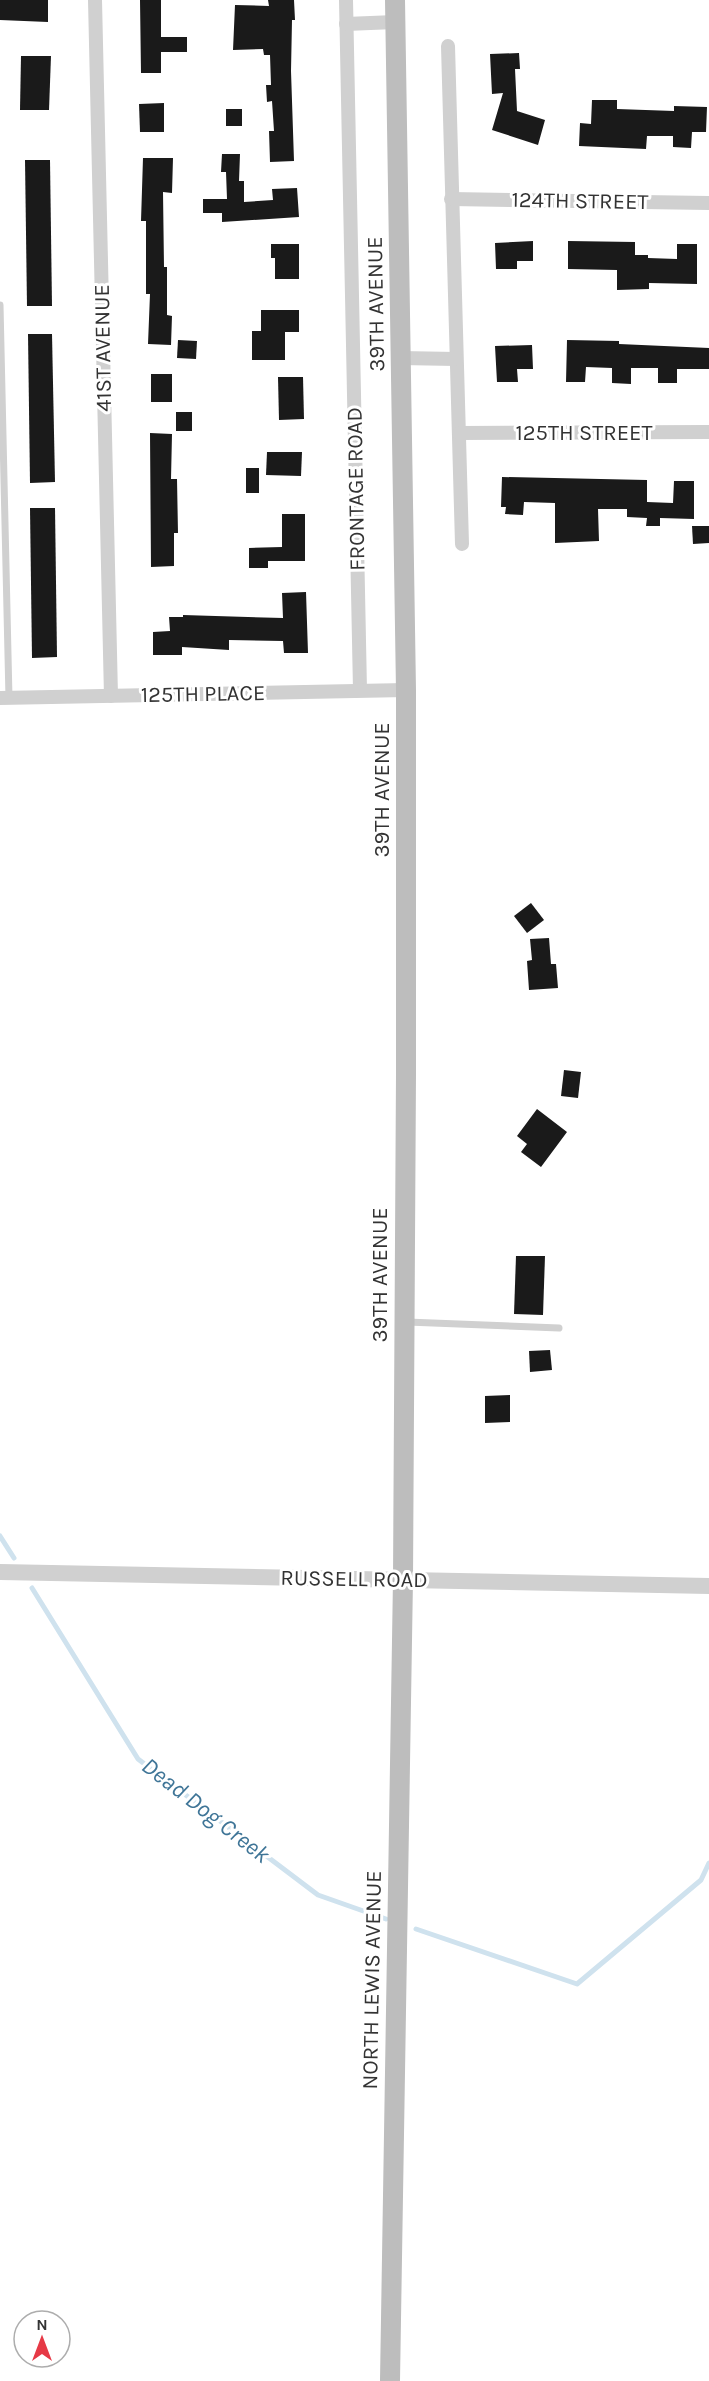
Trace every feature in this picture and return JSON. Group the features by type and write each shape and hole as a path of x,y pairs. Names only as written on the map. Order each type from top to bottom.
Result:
{"main road":[{"name":"39TH AVENUE","path":"395,0 406,690 403,1579"},
{"name":"NORTH LEWIS AVENUE","path":"390,2381 403,1579"}],"street":[{"name":"41ST AVENUE","path":"96,0 111,696"},
{"name":"FRONTAGE ROAD","path":"346,0 360,690"},
{"path":"346,24 395,22"},
{"path":"448,46 462,544"},
{"name":"124TH STREET","path":"451,199 709,203"},
{"path":"400,358 456,359"},
{"name":"125TH STREET","path":"459,433 709,432"},
{"name":"125TH PLACE","path":"5,698 406,690"},
{"name":"RUSSELL ROAD","path":"0,1572 709,1586"}],"lane":[{"path":"0,305 5,698"},
{"path":"404,1322 559,1328"}],"building":[{"path":"0,0 48,0 48,22 0,20"},
{"path":"140,0 161,0 161,37 187,37 187,52 161,52 161,73 141,73"},
{"path":"268,0 294,0 295,20 292,20 291,71 294,161 270,162 269,131 274,131 272,101 267,102 266,85 271,85 270,55 264,55 263,49 233,50 235,5 269,6"},
{"path":"519,53 520,69 515,69 517,111 545,120 538,145 492,130 503,93 492,94 490,54"},
{"path":"21,56 51,56 49,110 20,110"},
{"path":"592,100 617,100 617,109 674,111 674,106 707,107 706,132 692,132 691,148 673,147 673,136 647,136 646,149 579,146 580,123 591,124"},
{"path":"164,103 164,132 140,132 139,104"},
{"path":"226,109 242,109 242,126 226,126"},
{"path":"222,154 240,154 239,181 244,181 244,202 273,200 272,189 297,188 299,217 222,222 222,213 203,213 203,199 227,199 226,172 221,172"},
{"path":"143,158 173,158 172,193 163,192 164,267 167,267 167,315 172,316 171,345 148,344 150,294 146,294 146,221 141,221"},
{"path":"25,160 50,160 52,306 27,306"},
{"path":"533,241 533,261 517,261 517,269 496,269 495,243"},
{"path":"568,241 635,242 635,255 677,259 677,244 697,244 697,284 649,283 649,289 617,290 617,270 568,269"},
{"path":"271,244 299,244 299,279 275,279 275,258 271,258"},
{"path":"261,310 299,310 299,332 285,332 285,360 252,360 252,331 261,331"},
{"path":"28,334 52,334 55,482 30,483"},
{"path":"178,340 197,341 196,359 177,358"},
{"path":"567,340 619,341 619,344 709,348 709,369 677,369 677,383 658,383 658,368 631,368 631,384 612,383 612,368 586,367 585,382 566,382"},
{"path":"532,345 533,369 517,369 518,382 497,382 495,346"},
{"path":"151,374 172,374 172,402 151,402"},
{"path":"278,377 303,377 304,419 279,420"},
{"path":"176,412 192,412 192,431 176,431"},
{"path":"150,433 172,434 171,479 177,479 178,533 174,533 174,566 151,567"},
{"path":"267,452 302,452 301,476 266,475"},
{"path":"246,468 259,468 259,493 246,493"},
{"path":"502,477 647,480 647,502 673,503 674,481 694,481 694,519 660,518 660,526 646,526 647,518 627,517 627,509 598,509 599,541 555,543 555,503 524,502 523,515 505,514 506,507 501,507"},
{"path":"30,508 55,508 57,657 32,658"},
{"path":"282,514 305,514 305,561 268,561 268,568 249,568 249,548 282,547"},
{"path":"692,526 709,526 709,543 693,544"},
{"path":"306,592 308,653 284,653 283,641 229,640 229,650 182,647 182,655 153,655 153,632 170,631 169,617 183,617 183,615 283,618 282,593"},
{"path":"531,903 544,920 527,933 514,916"},
{"path":"549,938 551,964 556,964 558,988 529,990 527,961 532,960 530,939"},
{"path":"564,1070 581,1072 578,1098 561,1096"},
{"path":"537,1109 567,1132 541,1167 521,1152 527,1144 517,1136"},
{"path":"516,1256 545,1256 543,1315 514,1314"},
{"path":"550,1350 552,1370 530,1372 529,1351"},
{"path":"510,1395 510,1422 485,1423 485,1396"}],"waterway":[{"name":"Dead Dog Creek","path":"0,1536 14,1558"},
{"name":"Dead Dog Creek","path":"32,1588 138,1759 318,1895 386,1919"},
{"name":"Dead Dog Creek","path":"416,1929 577,1984 701,1880 709,1863"}]}
